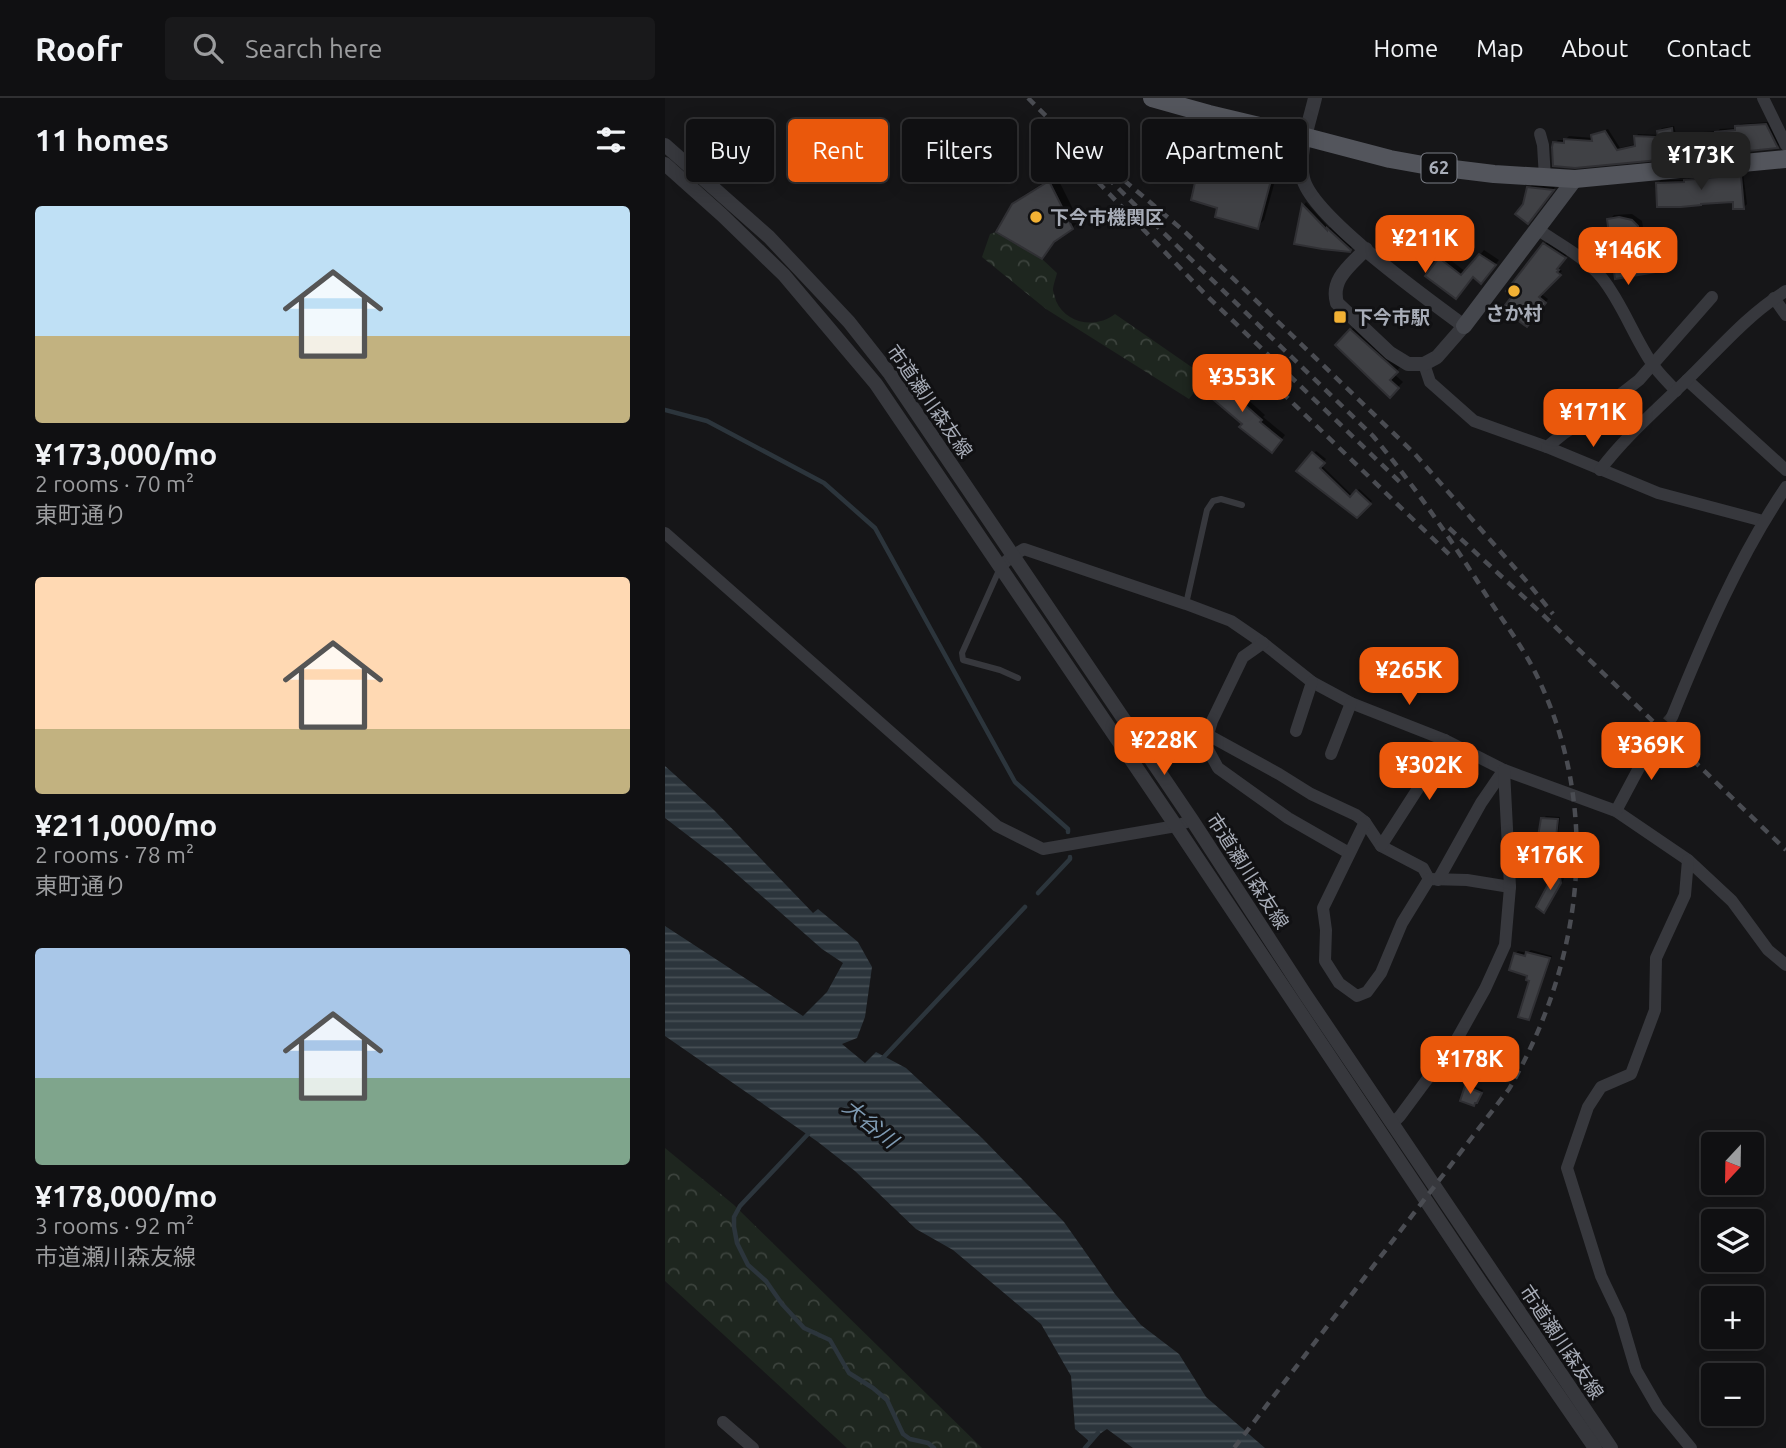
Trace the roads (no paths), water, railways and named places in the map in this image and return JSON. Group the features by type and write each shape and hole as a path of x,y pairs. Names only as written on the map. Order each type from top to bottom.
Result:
{"main road":[{"name":"62","path":"1152,98 1230,119"},
{"name":"62","path":"1307,137 1390,159 1429,166 1545,178 1575,179 1786,159"},
{"path":"1464,326 1575,179"}],"street":[{"path":"1307,133 1315,98"},
{"path":"1763,98 1786,145"},
{"path":"1540,134 1545,178"},
{"name":"市道瀬川森友線","path":"665,145 769,237 849,322 890,374 1192,820 1305,994 1611,1448"},
{"name":"市道瀬川森友線","path":"665,164 758,250 813,308 876,384 1595,1448"},
{"path":"1304,182 1335,222 1366,248 1422,295 1464,326 1437,357 1424,364 1408,364 1390,353 1337,303 1334,294 1336,285 1366,248"},
{"path":"1537,229 1586,263 1601,277 1653,365 1676,391"},
{"path":"1600,470 1618,446 1731,336 1774,298 1786,291"},
{"path":"1547,447 1639,380 1712,297"},
{"path":"1774,298 1786,315"},
{"path":"1424,364 1430,382 1474,421 1547,447 1658,493 1763,522"},
{"path":"1687,380 1786,470"},
{"path":"1672,717 1708,628 1763,522 1786,487"},
{"path":"665,533 997,826 1043,849 1176,826 1192,820"},
{"path":"1001,566 1024,550 1231,621 1312,682 1350,703 1445,740 1504,770 1616,811 1688,860 1732,901 1768,950 1786,965"},
{"path":"1263,643 1243,657 1212,721 1205,744 1218,768 1289,818 1349,853"},
{"path":"1296,731 1312,682"},
{"path":"1331,754 1350,703"},
{"path":"1208,735 1311,794 1356,815 1366,822 1381,846 1423,868 1433,879 1467,880 1510,887"},
{"path":"1616,811 1656,736"},
{"path":"1381,846 1428,773 1445,740"},
{"path":"1366,822 1323,908 1326,930 1325,961 1339,983 1357,996 1367,992 1381,973 1402,923 1504,770"},
{"path":"1392,1124 1457,1039 1485,989 1505,945 1510,887 1504,770"},
{"path":"1688,860 1685,895 1655,958 1655,1010 1631,1073 1601,1087 1588,1107 1567,1168 1601,1276 1620,1317 1636,1370 1658,1408 1692,1448"},
{"path":"723,1422 753,1448"}],"lane":[{"path":"1186,604 1207,510 1213,501 1221,499 1243,505"},
{"path":"1001,566 963,653 963,660 1018,678"}],"water":[{"name":"大谷川","path":"665,766 714,810 813,913 818,909 858,942 872,967 865,1017 857,1038 842,1044 865,1063 876,1052 906,1068 982,1138 1064,1222 1115,1294 1141,1325 1179,1354 1206,1397 1265,1448 1133,1448 1107,1429 1089,1441 1075,1429 1071,1376 1041,1324 953,1250 916,1229 855,1171 818,1142 665,1036 665,926 803,1016 827,992 843,963 822,949 724,863 665,818"}],"waterway":[{"path":"665,410 707,421 824,483 875,528 1015,782 1068,829 1068,832"},
{"path":"1038,893 1070,857"},
{"path":"881,1060 1025,907"},
{"path":"808,1134 740,1206 734,1217 737,1243 748,1265 766,1281 804,1328 830,1340 849,1373 887,1400 903,1434 934,1448"},
{"path":"1085,1448 1098,1433"}],"tunnel":[{"path":"1656,736 1672,717"}],"railway":[{"path":"1028,98 1373,436 1388,454 1443,529 1529,661 1556,724 1570,777 1576,830 1575,884 1568,937 1554,989 1534,1040 1509,1089 1234,1448"},
{"path":"1098,182 1204,293 1403,485"},
{"path":"1126,182 1185,232 1414,453 1553,614"},
{"path":"1270,381 1454,559"},
{"path":"1449,528 1540,612 1786,850"}],"place":[{"name":"下今市機関区","path":"1036,217"},
{"name":"さか村","path":"1514,291"},
{"name":"下今市駅","path":"1340,317"}]}
